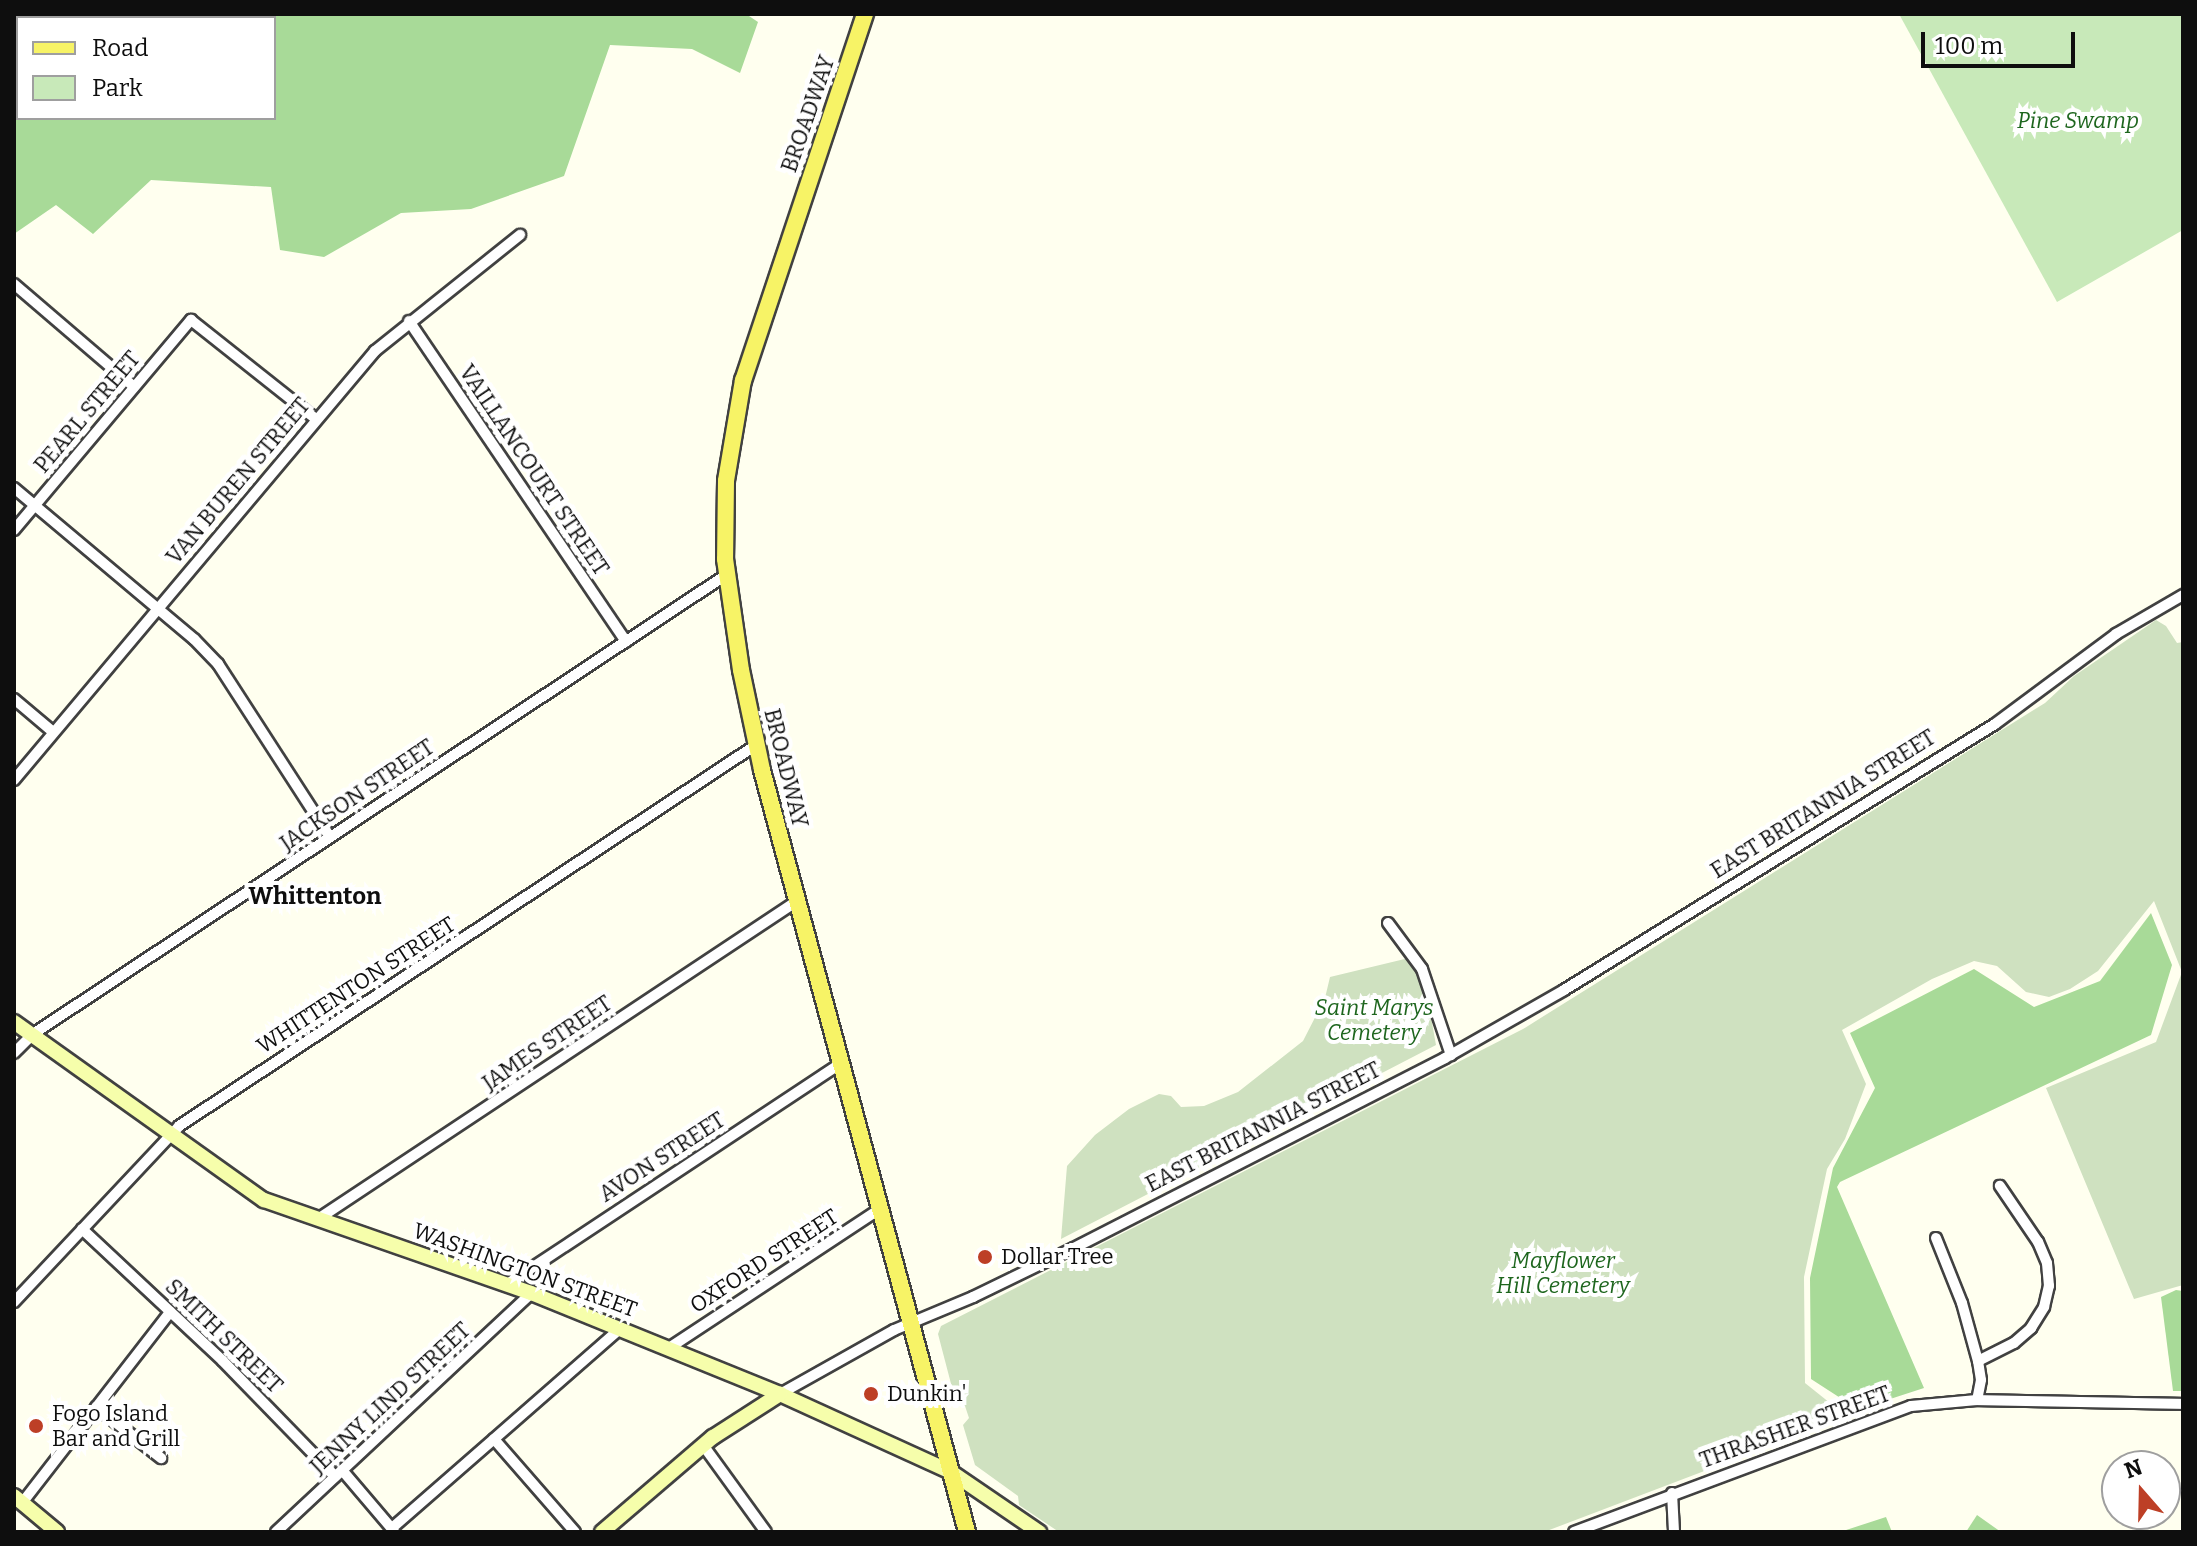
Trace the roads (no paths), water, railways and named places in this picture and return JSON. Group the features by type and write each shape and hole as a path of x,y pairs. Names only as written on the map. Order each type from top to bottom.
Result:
{"main road":[{"name":"BROADWAY","path":"865,14 765,309 737,403 725,502 726,575 756,745 967,1532"}],"street":[{"name":"VAN BUREN STREET","path":"14,780 375,351 520,235"},
{"path":"14,284 134,387"},
{"name":"PEARL STREET","path":"14,530 191,320 316,419"},
{"name":"VAILLANCOURT STREET","path":"409,321 626,641"},
{"path":"14,488 194,639 226,674 330,837"},
{"name":"JACKSON STREET","path":"14,1053 33,1034 726,575"},
{"name":"EAST BRITANNIA STREET","path":"602,1532 703,1445 780,1394 912,1323 1074,1248 1451,1055 1564,990 1995,724 2116,634 2183,595"},
{"path":"14,699 53,732"},
{"name":"WHITTENTON STREET","path":"14,1302 171,1134 756,745"},
{"name":"JAMES STREET","path":"318,1219 797,901"},
{"path":"1388,923 1422,969 1451,1055"},
{"name":"WASHINGTON STREET","path":"14,1022 264,1200 531,1293 780,1394 951,1472 1039,1532"},
{"name":"AVON STREET","path":"506,1285 841,1063"},
{"path":"1978,1361 2014,1343 2031,1328 2044,1307 2049,1286 2047,1263 2038,1242 2000,1186"},
{"name":"OXFORD STREET","path":"669,1348 881,1208"},
{"name":"SMITH STREET","path":"82,1229 394,1530"},
{"path":"1936,1238 1962,1303 1978,1361 1981,1380 1977,1400"},
{"name":"JENNY LIND STREET","path":"276,1532 531,1293"},
{"path":"55,1531 18,1500 170,1312"},
{"path":"394,1530 621,1328"},
{"name":"THRASHER STREET","path":"1574,1532 1897,1409 1977,1400 2183,1404"},
{"path":"96,1407 161,1458"},
{"path":"494,1439 575,1532"},
{"path":"703,1445 766,1532"},
{"path":"1672,1493 1674,1532"}],"place":[{"name":"Dollar Tree","path":"985,1257"},
{"name":"Dunkin'","path":"871,1394"},
{"name":"Fogo Island Bar and Grill","path":"36,1426"}],"district":[{"name":"Whittenton","path":"315,897"}],"park label":[{"name":"Pine Swamp","path":"2078,121"},
{"name":"Saint Marys Cemetery","path":"1374,1020"},
{"name":"Mayflower Hill Cemetery","path":"1563,1272"}]}
